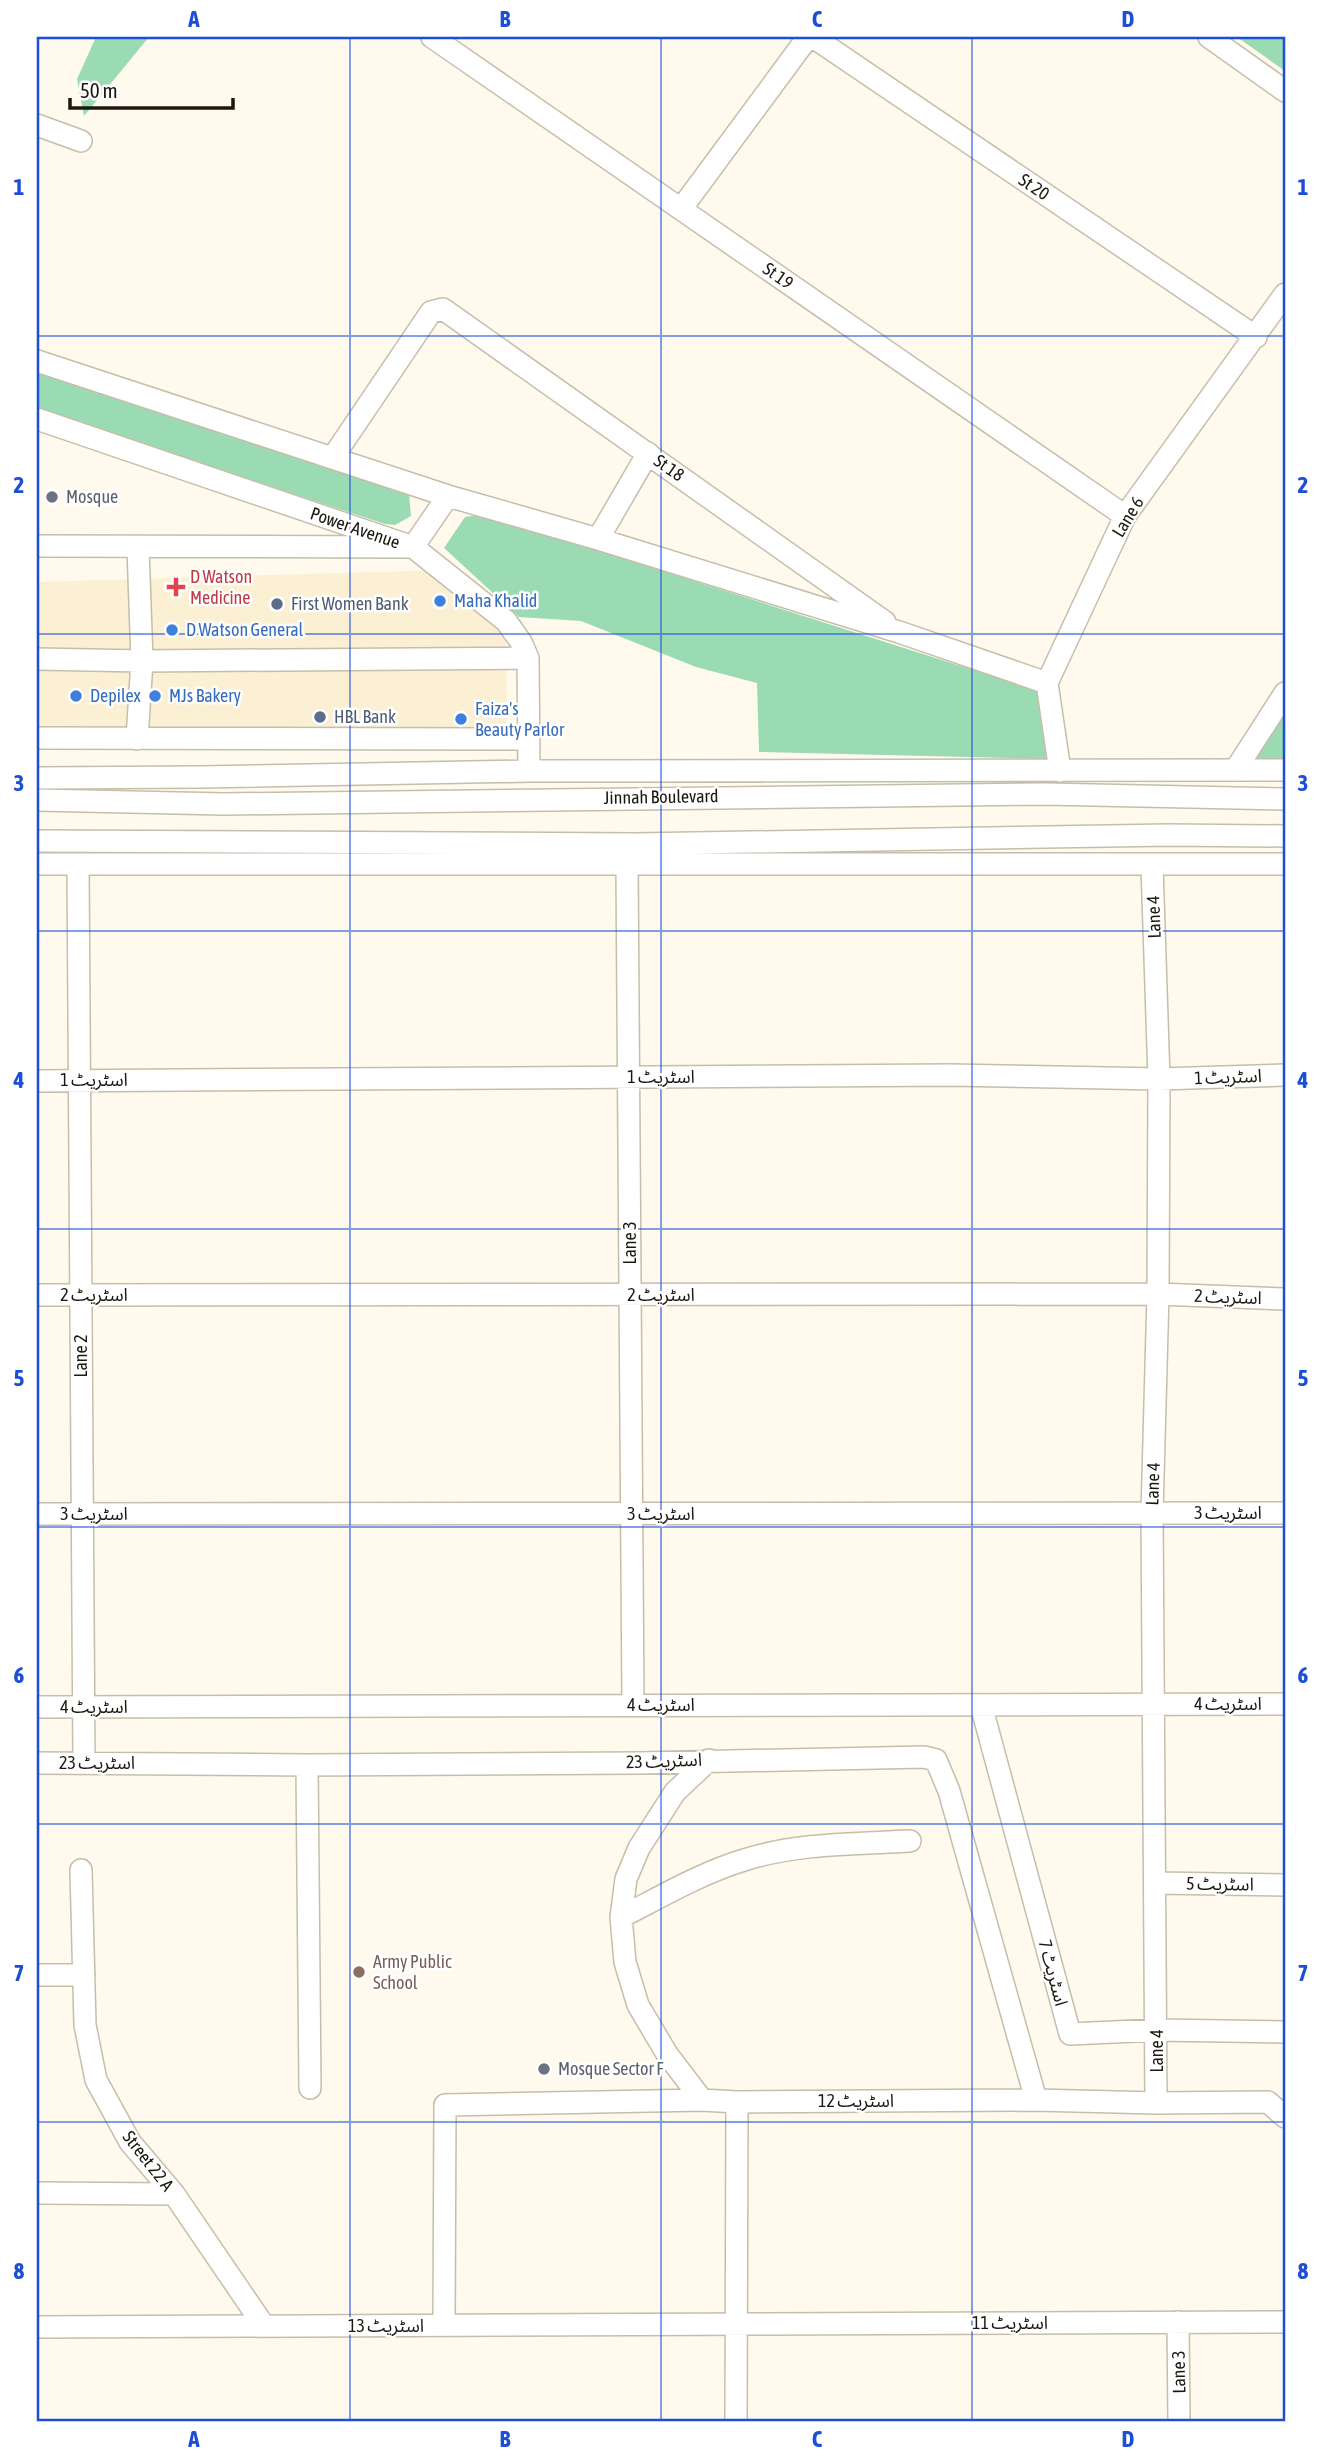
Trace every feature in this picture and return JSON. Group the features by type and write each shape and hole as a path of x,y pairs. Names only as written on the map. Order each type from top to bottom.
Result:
{"street":[{"name":"St 19","path":"432,37 1125,516"},
{"path":"681,209 811,37"},
{"name":"St 20","path":"811,37 1256,337"},
{"path":"1209,37 1285,91"},
{"path":"37,125 81,141"},
{"name":"Lane 6","path":"1047,683 1125,516 1285,294"},
{"name":"St 18","path":"333,457 431,312 443,309 899,632"},
{"path":"37,361 448,496 598,539 899,632 1047,683 1059,771"},
{"name":"Power Avenue","path":"37,419 413,547 506,621 522,642 528,658 529,771"},
{"path":"598,539 648,453"},
{"path":"37,546 413,547 448,496"},
{"path":"137,739 142,661 138,548"},
{"path":"37,659 142,661 528,658"},
{"path":"1236,769 1285,693"},
{"path":"37,738 529,739"},
{"path":"37,778 529,771 1285,770"},
{"name":"Jinnah Boulevard","path":"37,800 224,804 1032,794 1285,799"},
{"path":"37,841 637,844 1168,835 1285,836"},
{"path":"37,864 1285,864"},
{"name":"Lane 2","path":"78,864 83,1763"},
{"name":"Lane 3","path":"627,865 633,1706"},
{"name":"Lane 4","path":"1152,866 1159,1079 1158,1294 1152,1513 1156,2103"},
{"name":"اسٹریٹ 1","path":"37,1081 951,1075 1159,1079 1285,1075"},
{"name":"اسٹریٹ 2","path":"37,1295 1158,1294 1285,1299"},
{"name":"اسٹریٹ 3","path":"37,1514 1285,1513"},
{"name":"اسٹریٹ 4","path":"37,1707 1285,1704"},
{"name":"اسٹریٹ 7","path":"981,1705 1070,2034 1157,2030 1285,2032"},
{"name":"اسٹریٹ 23","path":"37,1763 639,1763 924,1757 936,1760 953,1804 1036,2100"},
{"path":"702,2100 667,2054 638,2005 625,1962 621,1917 626,1879 639,1848 676,1792 709,1760"},
{"path":"307,1765 310,2088"},
{"path":"621,1917 703,1876 745,1859 819,1845 910,1841"},
{"name":"Street 22 A","path":"81,1870 86,2025 96,2080 130,2142 174,2194 264,2326"},
{"name":"اسٹریٹ 5","path":"1154,1883 1285,1885"},
{"path":"37,1975 84,1975"},
{"name":"اسٹریٹ 12","path":"444,2325 445,2105 702,2100 1268,2102 1285,2117"},
{"path":"736,2421 737,2102"},
{"path":"37,2193 174,2194"},
{"name":"Lane 3","path":"1178,2322 1179,2421"},
{"name":"اسٹریٹ 11","path":"736,2324 1285,2322"},
{"name":"اسٹریٹ 13","path":"37,2327 736,2324"}],"shaded area":[{"path":"443,570 506,621 507,735 37,734 37,582"}],"green space":[{"path":"96,37 149,37 84,116 77,79"},
{"path":"1237,37 1285,37 1285,71"},
{"path":"37,367 409,494 411,516 395,525 385,524 37,410"},
{"path":"484,514 1039,691 1047,759 759,752 757,683 696,667 581,621 519,617 444,548 465,517"},
{"path":"1285,700 1285,770 1236,769"}],"place":[{"name":"Mosque","path":"52,497"},
{"name":"D Watson Medicine","path":"176,587"},
{"name":"Maha Khalid","path":"440,601"},
{"name":"First Women Bank","path":"277,604"},
{"name":"D Watson General","path":"172,630"},
{"name":"Depilex","path":"76,696"},
{"name":"MJs Bakery","path":"155,696"},
{"name":"HBL Bank","path":"320,717"},
{"name":"Faiza's Beauty Parlor","path":"461,719"},
{"name":"Army Public School","path":"359,1972"},
{"name":"Mosque Sector F","path":"544,2069"}]}
